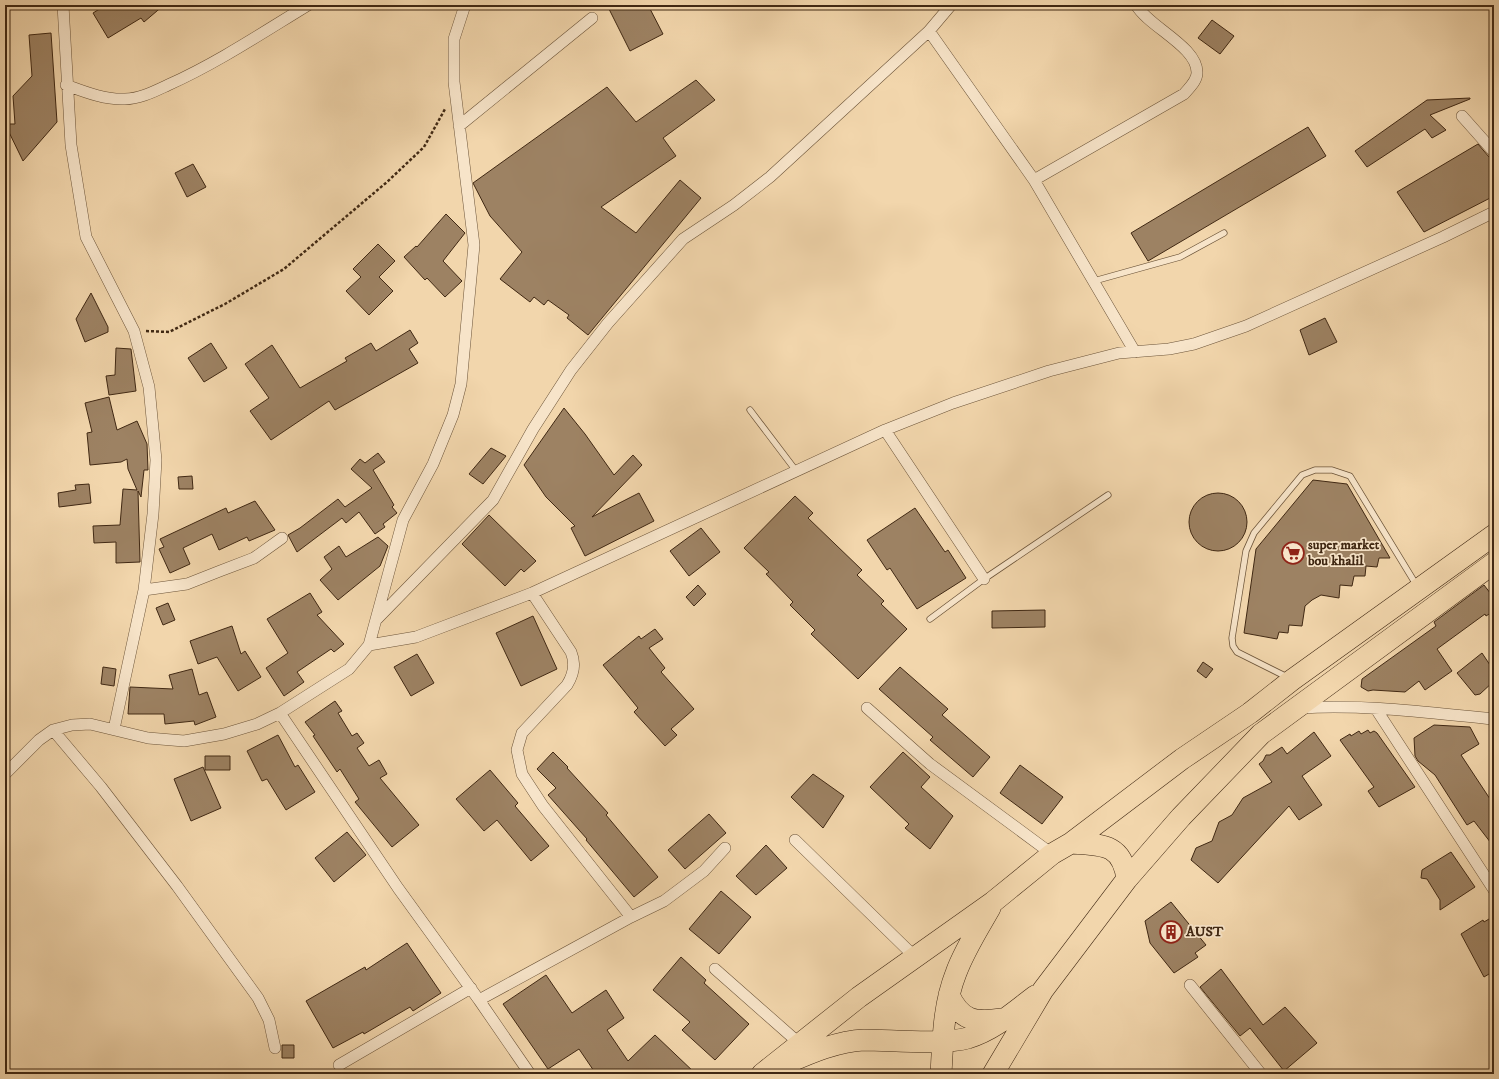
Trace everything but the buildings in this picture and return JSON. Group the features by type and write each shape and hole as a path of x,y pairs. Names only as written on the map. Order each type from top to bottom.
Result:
{"highway":[{"path":"762,1074 859,997 993,902 1052,854 1071,842 1182,759 1250,713 1292,680 1494,535"},
{"path":"993,1074 1043,990 1127,879 1181,817 1261,734 1494,563"},
{"path":"1071,842 1102,845 1114,850 1121,856 1125,866 1127,879"},
{"path":"941,1074 942,1040 950,995 956,972 993,902"},
{"path":"762,1074 795,1059 846,1043 861,1040 942,1040 966,1038 993,1028 1043,990"},
{"path":"950,995 955,1007 968,1018 979,1021 1006,1018"}],"street":[{"path":"63,5 66,85 71,145 86,237 134,331 149,387 156,460 153,514 144,590 114,729"},
{"path":"66,85 86,92 116,99 137,97 150,93 217,60 308,5"},
{"path":"5,774 39,740 53,730 80,724 114,729 148,738 184,741 203,739 240,730 280,713 349,669 369,645 403,520 433,464 453,415 461,384 474,245 455,94 454,39 465,5"},
{"path":"377,619 493,500 533,429 571,370 608,323 683,239 734,205 770,177 929,31 951,5"},
{"path":"1034,180 1184,94 1192,85 1198,74 1196,65 1190,54 1148,21 1136,5"},
{"path":"459,126 592,18"},
{"path":"929,31 1034,180 1135,352"},
{"path":"1462,116 1494,152"},
{"path":"369,645 416,637 532,593 885,430 953,403 1086,360 1135,352 1169,349 1194,344 1246,326 1443,237 1494,212"},
{"path":"885,430 984,579"},
{"path":"144,590 187,584 254,558 282,538"},
{"path":"532,593 571,652 574,659 574,666 572,676 567,685 522,734 518,750 522,774 543,806 631,917"},
{"path":"1296,708 1325,706 1494,719"},
{"path":"867,708 930,764 1052,854"},
{"path":"1376,709 1494,890"},
{"path":"280,713 398,888 471,988 530,1074"},
{"path":"53,730 101,787 177,886 258,998 269,1020 275,1048"},
{"path":"795,840 915,957"},
{"path":"479,1000 631,917 664,901 704,871 724,848"},
{"path":"715,969 800,1044"},
{"path":"1190,985 1261,1074"},
{"path":"339,1065 471,988"}],"lane":[{"path":"1094,282 1180,257 1224,233"},
{"path":"750,410 796,472"},
{"path":"1292,680 1238,652 1233,646 1232,638 1246,551 1254,533 1302,475 1316,470 1332,470 1350,476 1420,589"},
{"path":"930,619 984,579 1108,495"}],"path":[{"path":"134,331 169,332 225,304 284,269 387,182 424,147 440,116 455,94"}],"place":[{"name":"super market bou khalil","path":"1293,553"},
{"name":"AUST","path":"1171,932"}]}
